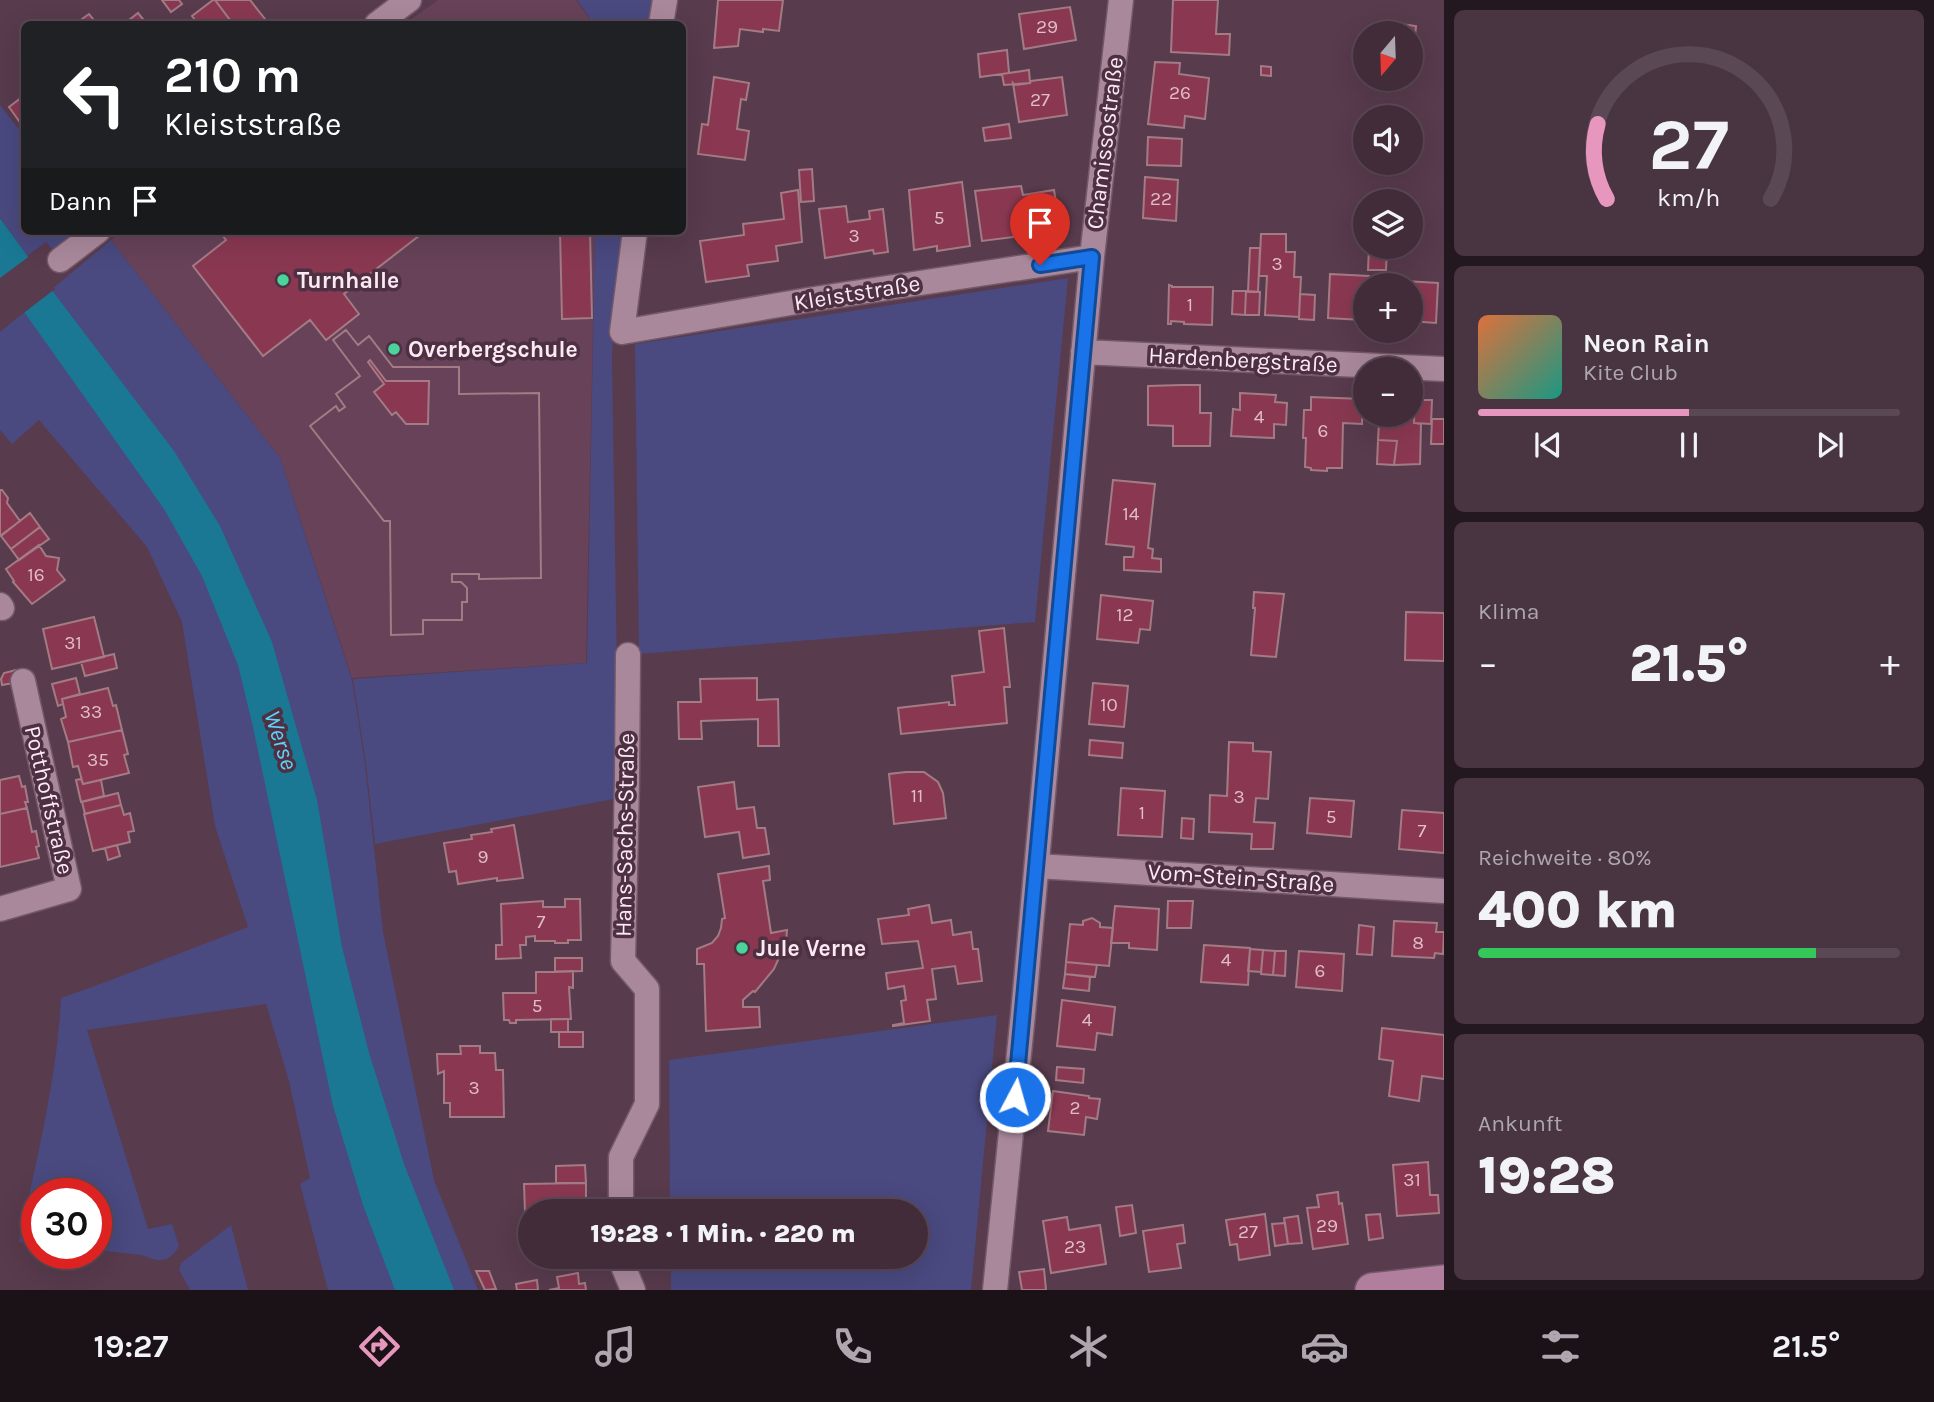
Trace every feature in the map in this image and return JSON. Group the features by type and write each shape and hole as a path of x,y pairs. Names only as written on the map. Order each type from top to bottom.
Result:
{"street":[{"path":"381,21 409,0"},
{"path":"662,21 665,0"},
{"name":"Chamissostraße","path":"995,1290 1037,866 1092,257 1121,0"},
{"path":"60,260 93,235"},
{"name":"Kleiststraße","path":"634,235 622,332 808,300 1092,257"},
{"name":"Hardenbergstraße","path":"1083,352 1444,369"},
{"name":"Hans-Sachs-Straße","path":"621,1199 621,1157 647,1104 647,989 623,961 628,655"},
{"name":"Potthoffstraße","path":"0,909 69,889 23,681"},
{"name":"Vom-Stein-Straße","path":"1037,866 1444,891"},
{"path":"624,1269 633,1290"},
{"path":"1372,1290 1444,1282"}],"shaded area":[{"path":"438,0 576,0 591,21 409,21"},
{"path":"577,0 653,0 650,21 592,21"},
{"path":"0,105 21,132 21,235 72,235 52,249 46,242 27,256 0,217"},
{"name":"Overbergschule","path":"118,235 595,235 586,663 352,678 280,458 111,240"},
{"path":"595,235 624,235 613,322 612,360 619,798 375,844 353,679 587,663"},
{"path":"111,240 280,458 352,680 365,764 383,932 434,1180 478,1290 328,1290 300,1184 310,1178 289,1081 266,1004 87,1030 148,1229 172,1224 179,1246 172,1255 159,1260 112,1252 112,1178 33,1178 55,1059 61,998 248,927 215,826 182,622 147,547 39,420 12,444 0,430 0,332"},
{"path":"1068,278 1035,622 639,654 635,344"},
{"path":"997,1015 971,1290 671,1290 671,1269 928,1269 928,1199 670,1199 669,1060"},
{"path":"231,1225 248,1290 190,1290 179,1270 181,1263"}],"water":[{"name":"Werse","path":"0,218 174,451 220,526 272,642 317,800 342,947 369,1053 404,1164 454,1290 395,1290 363,1205 333,1106 238,665 202,576 164,509 0,278"}],"pier":[{"path":"31,255 55,289 21,315 0,284 0,278"}],"building":[{"path":"162,0 179,0 182,4 171,12"},
{"path":"215,0 231,21 196,21 192,16"},
{"path":"215,0 250,0 265,19 262,21 231,21"},
{"path":"718,0 783,0 779,31 740,29 738,46 714,48"},
{"path":"1173,0 1218,0 1216,34 1230,34 1229,55 1171,52"},
{"path":"1070,7 1076,40 1024,49 1019,14"},
{"path":"138,13 145,21 128,21"},
{"path":"89,14 95,21 79,21"},
{"path":"1007,50 1009,73 980,77 978,54"},
{"path":"1155,62 1180,63 1179,74 1209,78 1205,119 1185,116 1184,128 1148,124"},
{"path":"1261,66 1271,67 1271,76 1261,75"},
{"path":"1029,70 1030,83 1004,85 1002,74"},
{"path":"714,77 749,83 746,100 741,99 737,129 749,131 745,160 698,154 702,124 708,125"},
{"path":"1062,77 1067,115 1019,122 1013,83 1015,85"},
{"path":"21,98 21,124 9,107"},
{"path":"1009,124 1011,138 985,141 983,128"},
{"path":"1148,137 1182,139 1181,166 1147,165"},
{"path":"812,169 814,201 801,202 799,170"},
{"path":"1145,177 1178,180 1176,221 1143,218"},
{"path":"962,182 970,246 937,251 937,246 914,250 909,190"},
{"path":"1021,186 1023,195 1054,190 1060,227 1013,229 1014,237 982,241 975,191"},
{"path":"798,190 802,242 776,246 778,261 747,265 749,276 706,282 700,241 744,235 743,224 784,219 781,193"},
{"path":"846,206 848,222 870,219 869,211 883,209 888,252 874,254 873,250 825,258 819,209"},
{"path":"1261,234 1286,234 1286,252 1295,252 1294,277 1301,277 1299,317 1265,315 1267,276 1259,276"},
{"name":"Turnhalle","path":"222,235 420,235 344,294 359,314 326,340 310,320 263,356 193,266 226,240"},
{"path":"560,235 590,235 592,318 562,319"},
{"path":"1250,248 1260,248 1258,292 1248,292"},
{"path":"1368,259 1386,259 1386,270 1368,270"},
{"path":"1330,274 1353,275 1353,319 1328,318"},
{"path":"1423,282 1438,283 1436,323 1423,322"},
{"path":"1169,285 1213,287 1212,325 1171,321 1171,324 1168,324"},
{"path":"1233,291 1246,291 1245,315 1232,314"},
{"path":"1246,291 1260,292 1259,315 1245,315"},
{"path":"1300,294 1315,295 1314,320 1299,319"},
{"path":"346,330 358,345 369,336 393,367 459,367 459,394 539,393 541,578 479,579 479,574 452,574 452,582 461,582 467,588 467,602 462,602 462,620 423,620 423,634 391,635 390,521 384,521 310,426 336,406 339,411 345,407 336,394 360,376 333,340","holes":["370,360 386,381 429,381 428,424 406,424 396,412 392,415 374,392 384,384 368,362"]},
{"path":"346,330 358,345 369,336 393,367 459,367 459,394 539,393 541,578 479,579 479,574 452,574 452,582 461,582 467,588 467,602 462,602 462,620 423,620 423,634 391,635 390,521 384,521 310,426 336,406 339,411 345,407 336,394 360,376 333,340"},
{"path":"1200,385 1200,413 1211,413 1210,446 1173,446 1173,426 1148,425 1148,386"},
{"path":"1240,393 1276,395 1275,402 1287,403 1286,425 1274,424 1274,438 1231,436 1233,409 1240,410"},
{"path":"1311,397 1353,399 1353,424 1343,423 1342,468 1327,468 1327,471 1305,467 1304,410 1311,410"},
{"path":"1423,400 1432,400 1431,424 1423,424"},
{"path":"1432,419 1444,419 1444,444 1431,444"},
{"path":"1379,427 1421,427 1420,464 1394,465 1397,441 1378,440"},
{"path":"1378,440 1397,441 1394,465 1377,464"},
{"path":"1113,480 1155,484 1148,548 1153,549 1152,558 1161,559 1161,572 1124,570 1124,557 1133,557 1134,547 1106,544"},
{"path":"0,490 8,498 7,503 20,521 0,536"},
{"path":"30,513 40,527 11,549 1,536"},
{"path":"40,527 49,539 19,560 11,549"},
{"path":"39,545 46,556 59,558 57,570 65,580 32,604 13,582 6,569"},
{"path":"1254,592 1284,594 1276,657 1251,655"},
{"path":"1101,595 1153,601 1150,630 1140,629 1138,643 1097,639"},
{"path":"1406,612 1444,613 1444,661 1405,660"},
{"path":"94,617 104,657 52,669 43,629"},
{"path":"1004,628 1010,687 1004,687 1007,723 901,734 898,708 949,702 949,705 955,705 952,676 984,672 979,631"},
{"path":"114,654 117,668 85,676 81,662"},
{"path":"16,670 19,682 2,685 4,673"},
{"path":"76,678 80,694 62,699 63,704 58,706 52,684"},
{"path":"757,678 757,700 778,699 779,746 758,746 758,719 701,721 702,739 679,739 678,702 701,702 700,679"},
{"path":"1093,683 1128,686 1124,727 1089,724"},
{"path":"108,688 113,706 116,705 122,730 68,742 61,719 66,717 62,699"},
{"path":"122,730 129,773 83,784 78,766 73,767 68,742"},
{"path":"1090,740 1123,743 1122,758 1089,755"},
{"path":"1229,742 1253,743 1253,751 1271,752 1268,799 1256,798 1254,822 1275,823 1273,849 1251,849 1252,834 1209,832 1210,795 1227,796"},
{"path":"924,772 938,782 943,793 946,818 894,824 889,774"},
{"path":"19,776 22,787 25,786 27,808 0,814 0,780"},
{"path":"81,779 83,784 101,780 104,796 81,802 76,780"},
{"path":"734,782 737,809 754,807 757,828 765,828 769,854 743,858 739,832 705,837 698,787"},
{"path":"1121,788 1165,791 1162,837 1118,835"},
{"path":"118,793 121,805 85,814 82,802"},
{"path":"1310,798 1354,801 1351,837 1307,833"},
{"path":"121,805 124,815 130,813 134,831 128,832 130,842 93,851 84,814"},
{"path":"27,808 32,832 36,831 39,858 0,867 0,814"},
{"path":"1402,810 1444,813 1444,853 1399,849"},
{"path":"1182,818 1194,819 1193,839 1181,838"},
{"path":"514,825 523,878 497,881 497,878 458,884 456,871 449,872 444,843 472,839 471,835"},
{"path":"117,845 120,856 108,860 105,848"},
{"name":"Jule Verne","path":"769,866 770,880 763,881 771,933 787,930 786,942 774,969 755,992 743,1000 743,1007 759,1007 760,1027 706,1031 704,964 697,964 697,949 712,943 718,936 722,919 725,918 718,874"},
{"path":"565,899 580,899 581,940 555,943 535,941 535,936 526,937 526,945 520,945 521,958 496,959 496,945 502,945 501,904 543,901 543,907 565,907"},
{"path":"1168,901 1193,901 1191,928 1167,928"},
{"path":"929,905 932,923 951,920 953,935 971,932 973,949 978,949 982,981 958,984 955,966 932,969 936,999 927,1000 930,1021 893,1026 904,1023 901,1001 906,1000 904,986 888,989 886,973 923,968 918,941 882,944 878,919 909,915 908,909"},
{"path":"1115,906 1159,909 1157,950 1129,948 1129,943 1111,943"},
{"path":"1092,918 1100,923 1100,927 1113,928 1109,966 1066,962 1070,924 1083,925 1083,921"},
{"path":"1394,921 1437,923 1436,932 1444,932 1443,954 1435,953 1434,958 1392,956"},
{"path":"1359,925 1374,927 1372,955 1357,954"},
{"path":"1204,945 1250,948 1248,985 1201,982"},
{"path":"1250,949 1263,950 1261,972 1248,971"},
{"path":"1263,950 1275,951 1273,975 1261,974"},
{"path":"1275,951 1286,951 1285,976 1273,975"},
{"path":"1299,951 1344,954 1342,991 1296,987"},
{"path":"555,958 582,958 582,971 555,972"},
{"path":"1066,962 1097,965 1095,977 1065,974"},
{"path":"573,971 573,988 569,987 571,1019 516,1020 516,1023 504,1020 503,993 536,993 536,972"},
{"path":"1065,974 1090,977 1089,991 1063,988"},
{"path":"1062,1000 1115,1007 1112,1035 1097,1033 1095,1050 1057,1046"},
{"path":"551,1019 568,1019 568,1032 551,1032"},
{"path":"1382,1028 1444,1035 1444,1079 1422,1076 1419,1101 1389,1096 1393,1061 1379,1059"},
{"path":"559,1032 583,1032 583,1047 559,1047"},
{"path":"460,1046 480,1046 480,1053 495,1053 496,1070 503,1070 504,1117 450,1117 450,1103 444,1103 444,1071 438,1074 437,1054 461,1054"},
{"path":"1057,1067 1084,1069 1083,1083 1056,1080"},
{"path":"1053,1091 1100,1099 1097,1119 1086,1117 1084,1135 1048,1131"},
{"path":"1428,1162 1430,1195 1438,1195 1439,1213 1397,1216 1393,1165"},
{"path":"585,1165 586,1183 556,1183 556,1166"},
{"path":"586,1183 586,1199 525,1199 524,1184"},
{"path":"1338,1192 1348,1244 1313,1249 1307,1208 1319,1207 1317,1195"},
{"path":"1132,1205 1136,1233 1120,1236 1116,1207"},
{"path":"1265,1214 1270,1255 1239,1260 1237,1244 1230,1245 1226,1220"},
{"path":"1380,1214 1383,1238 1369,1240 1366,1215"},
{"path":"1298,1216 1302,1243 1288,1244 1284,1218"},
{"path":"1067,1217 1069,1230 1100,1225 1106,1264 1051,1273 1043,1221"},
{"path":"1285,1223 1288,1244 1275,1246 1272,1224"},
{"path":"1183,1225 1185,1243 1177,1244 1181,1268 1149,1272 1143,1231"},
{"path":"1044,1269 1046,1290 1022,1290 1019,1272"},
{"path":"476,1271 489,1271 496,1289 485,1290"},
{"path":"578,1273 579,1284 585,1283 586,1290 549,1290 559,1288 557,1277"},
{"path":"537,1280 538,1290 517,1290 516,1284"}],"place":[{"name":"Turnhalle","path":"283,280"},
{"name":"Overbergschule","path":"394,349"},
{"name":"Jule Verne","path":"742,948"}],"route":[{"path":"1015,1097 1092,257 1040,265"}]}
